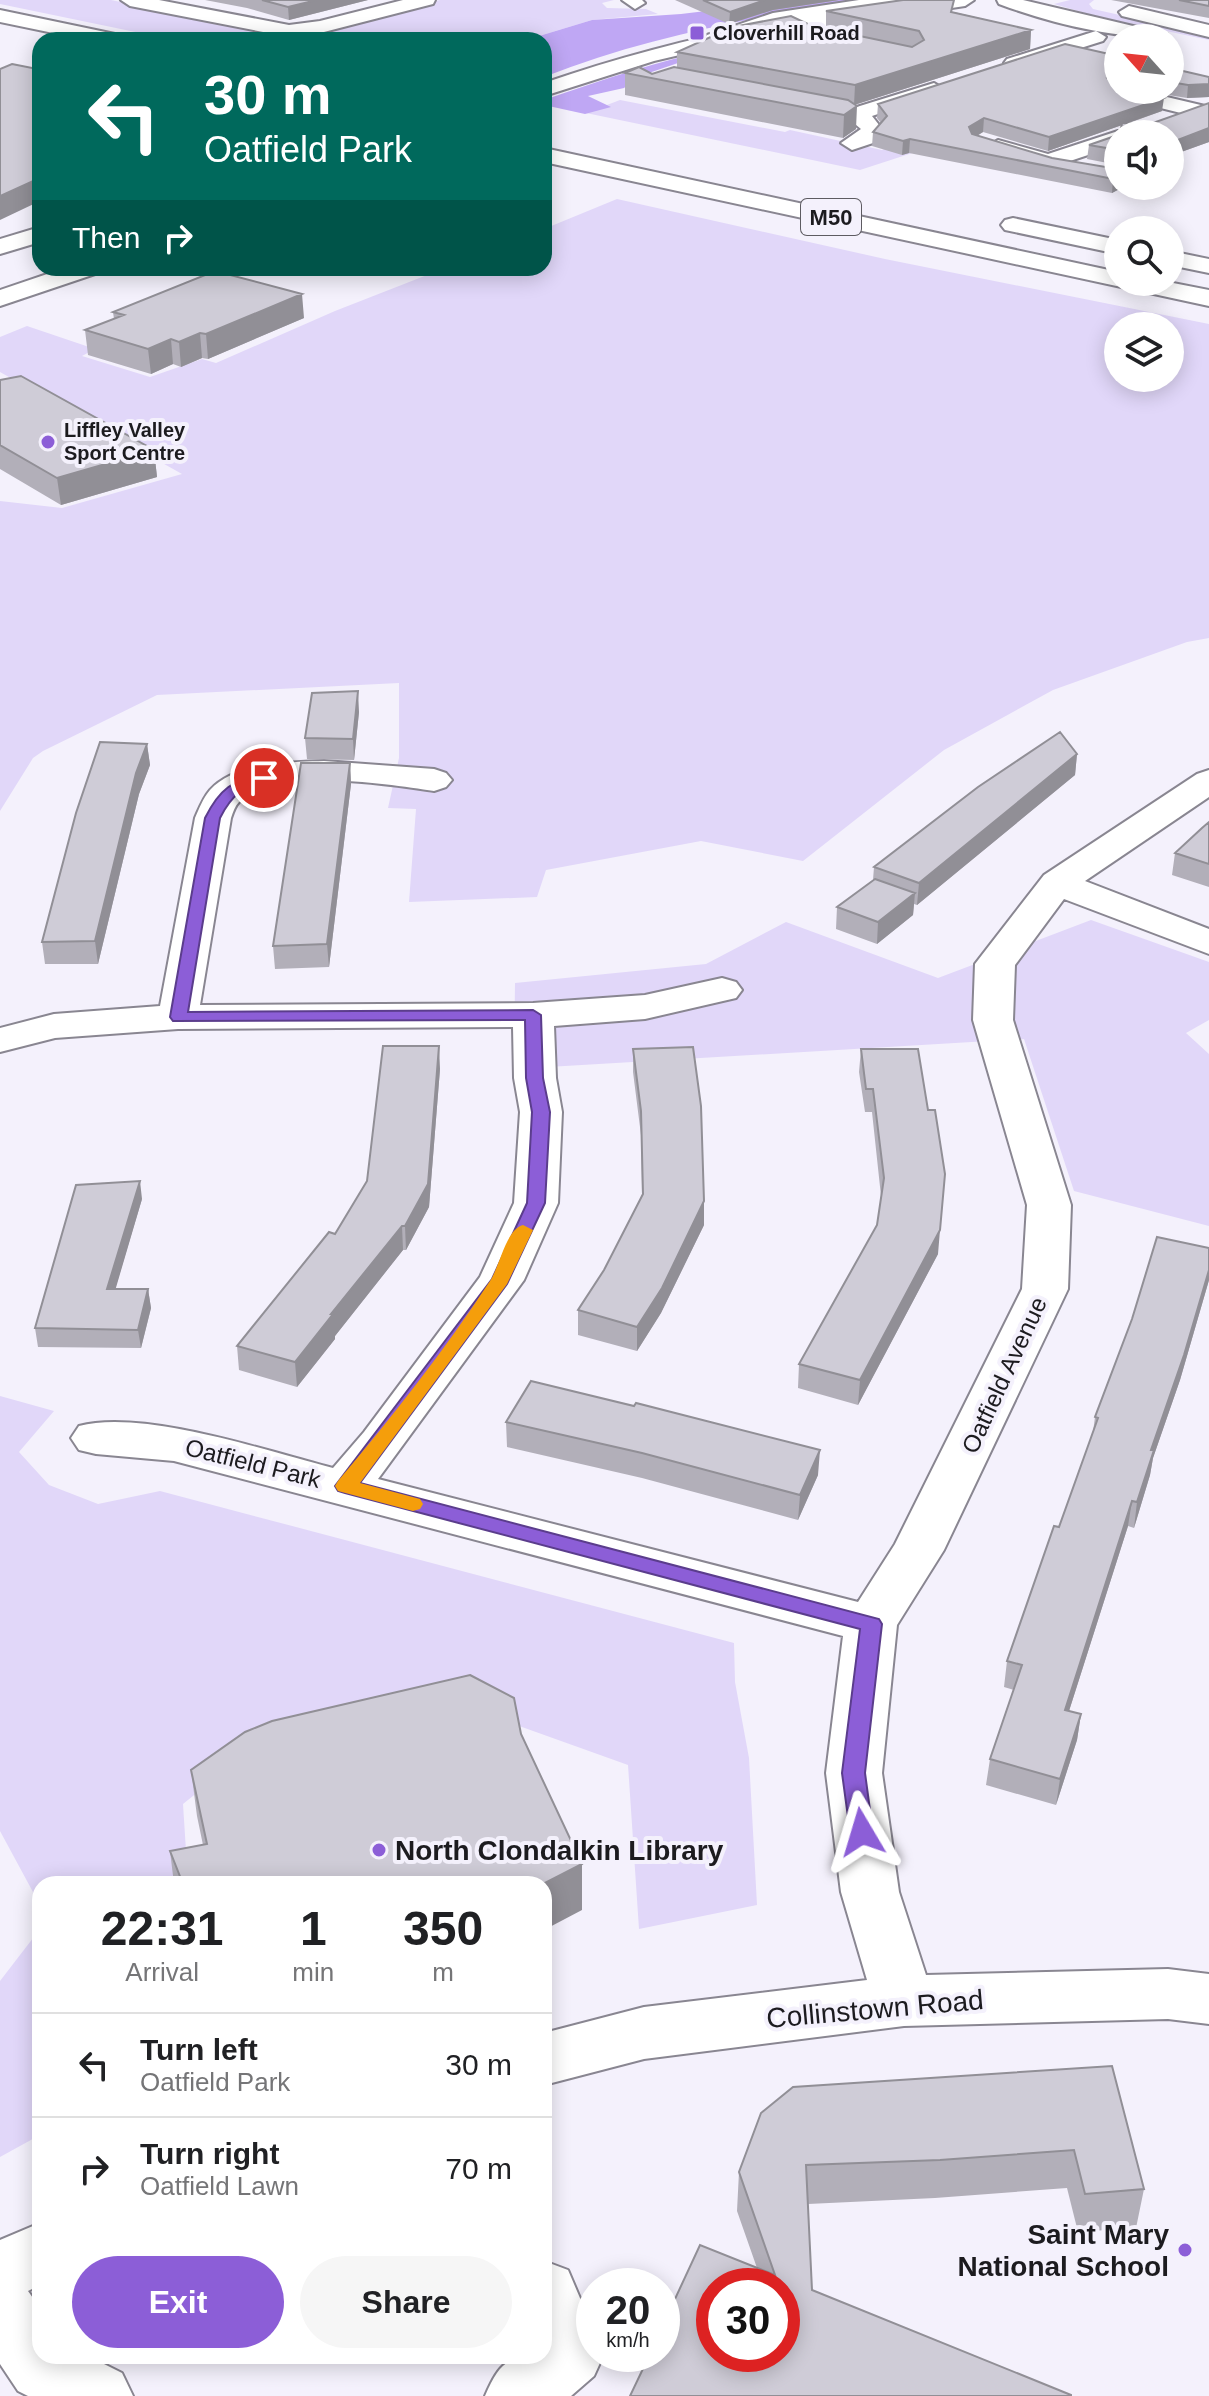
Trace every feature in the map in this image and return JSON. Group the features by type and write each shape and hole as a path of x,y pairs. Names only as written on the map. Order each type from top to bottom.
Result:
{"main road":[{"path":"130,0 289,31 320,27 426,0"},
{"path":"708,41 773,19 896,0"},
{"path":"552,87 622,63 708,41 789,24 965,0"},
{"path":"1006,0 1035,11 1104,26"},
{"path":"1107,6 1189,45"},
{"path":"0,16 77,32"},
{"path":"789,24 828,40"},
{"path":"987,72 1055,50 1098,47"},
{"path":"852,143 865,138 872,130 868,123 844,113 959,81"},
{"path":"1182,104 1203,108"},
{"path":"1168,120 1203,108"},
{"path":"982,142 1090,169"},
{"path":"1049,161 1104,143"},
{"name":"M50","path":"552,157 1104,276"},
{"path":"994,221 1104,244"},
{"path":"0,247 32,237"},
{"path":"1184,261 1209,266"},
{"path":"8,298 67,276"},
{"path":"1184,293 1209,298"},
{"path":"178,1017 213,818 223,797 245,782 283,773 374,772 434,780"},
{"name":"Oatfield Avenue","path":"904,2001 870,1892 854,1773 871,1624 918,1550 1045,1289 1049,1205 993,1020 995,964 1057,883 1209,781"},
{"path":"1057,883 1209,942"},
{"path":"0,1040 54,1026 178,1017 533,1015 645,1007 722,990"},
{"path":"345,1486 381,1444 501,1280 536,1203 541,1112 535,1078 533,1015"},
{"name":"Oatfield Park","path":"96,1438 174,1444 871,1624"},
{"name":"Collinstown Road","path":"552,2057 644,2033 904,2001 1168,1994 1209,1999"},
{"path":"0,2272 32,2257"},
{"path":"0,2307 32,2353"},
{"path":"520,2396 570,2354 552,2311"},
{"path":"39,2364 98,2396"}],"shaded area":[{"path":"0,0 111,0 268,32 135,32 0,4"},
{"path":"440,0 614,0 602,3 607,8 646,9 658,14 592,20 552,32 268,32 317,30"},
{"path":"798,0 859,0 660,40 552,74 552,32 592,20 681,14"},
{"path":"1094,0 1089,4 1093,9 1160,24 1133,24 1054,4"},
{"path":"1184,29 1209,35 1209,40 1184,35"},
{"path":"719,49 637,77 624,88 588,96 611,107 585,114 552,107 552,97 674,59"},
{"path":"620,100 882,150 946,142 860,170 586,113"},
{"path":"617,199 885,259 1149,312 1104,312 1104,392 1184,392 1184,319 1209,324 1209,638 1187,642 1053,690 944,750 803,861 701,841 546,870 537,897 409,902 416,809 388,808 399,758 399,683 157,695 33,758 0,811 0,501 62,508 182,474 0,372 0,337 27,326 95,349 82,356 150,377 202,359 216,363 425,276 552,276 552,226"},
{"path":"1091,920 1209,962 1209,1020 1186,1033 1209,1054 1209,1226 1074,1191 1024,1039 514,1069 515,983 706,964 786,922 938,978"},
{"path":"0,1396 54,1411 19,1452 49,1485 98,1504 160,1491 734,1643 735,1682 749,1758 757,1905 639,1929 628,1765 461,1705 219,1775 183,1804 188,1876 32,1876 32,1890 0,1831"},
{"path":"32,1939 32,2139 0,2157 0,1981"}],"building":[{"path":"262,0 317,0 288,7"},
{"path":"703,0 765,0 730,12"},
{"path":"903,0 954,0 951,12 1031,30 855,85 677,52 733,27 791,16 812,26 912,47 924,40 919,31 826,11"},
{"path":"1179,0 1209,0 1209,6"},
{"path":"1065,44 1104,53 1104,104 1146,104 1049,137 984,118 969,127 972,134 1052,158 1104,167 1104,177 910,139 903,141 873,132 887,116 878,104"},
{"path":"12,64 32,68 32,182 0,196 0,69"},
{"path":"639,67 652,74 674,67 848,100 857,106 844,115 625,73"},
{"path":"1184,71 1209,77 1209,84 1184,84"},
{"path":"1209,103 1209,128 1184,138 1184,120 1161,120"},
{"path":"1104,140 1104,148 1089,145"},
{"path":"203,276 234,276 302,294 206,334 200,333 179,342 171,339 148,349 85,330 124,315 113,312"},
{"path":"21,376 154,450 57,478 0,445 0,380"},
{"path":"358,691 353,739 305,738 312,693"},
{"path":"1060,732 1077,754 919,883 874,867 978,787"},
{"path":"100,742 147,744 136,773 95,941 42,942 76,813"},
{"path":"301,763 350,763 327,944 273,946"},
{"path":"1209,822 1209,864 1175,853 1202,828"},
{"path":"875,879 915,893 878,922 837,907"},
{"path":"383,1046 439,1046 428,1184 405,1226 295,1362 237,1346 329,1232 335,1234 367,1181"},
{"path":"693,1047 701,1106 704,1201 662,1288 637,1327 578,1310 604,1270 643,1194 641,1111 633,1049"},
{"path":"861,1049 918,1049 928,1110 935,1110 945,1174 940,1230 860,1380 799,1364 877,1225 884,1178 873,1089 866,1089"},
{"path":"140,1181 107,1289 148,1289 138,1330 35,1328 76,1185"},
{"path":"1157,1237 1209,1248 1209,1270 1137,1502 1132,1501 1065,1710 1081,1714 1060,1779 990,1759 1022,1665 1007,1661 1054,1526 1059,1527 1098,1418 1095,1417 1132,1319"},
{"path":"531,1381 634,1406 636,1403 820,1450 800,1495 642,1453 506,1422"},
{"name":"North Clondalkin Library","path":"470,1675 514,1698 521,1734 582,1864 552,1879 552,1876 180,1876 170,1851 207,1844 191,1770 245,1732 272,1721"},
{"path":"1112,2066 1144,2189 1085,2194 1074,2150 940,2160 806,2165 812,2290 1071,2396 630,2396 641,2372 680,2372 680,2288 700,2245 758,2268 696,2268 696,2372 800,2372 800,2268 773,2268 739,2172 761,2113 793,2087"}],"slow traffic":[{"path":"413,1504 345,1486 381,1444 501,1280 523,1230"}],"place":[{"name":"Cloverhill Road","path":"697,33"},
{"name":"Liffley Valley Sport Centre","path":"48,442"},
{"name":"North Clondalkin Library","path":"379,1850"},
{"name":"Saint Mary National School","path":"1185,2250"}],"route":[{"path":"264,778 245,782 223,797 213,818 178,1017 533,1015 535,1078 541,1112 536,1203 501,1280 381,1444 345,1486 871,1624 854,1773 862,1832"}]}
